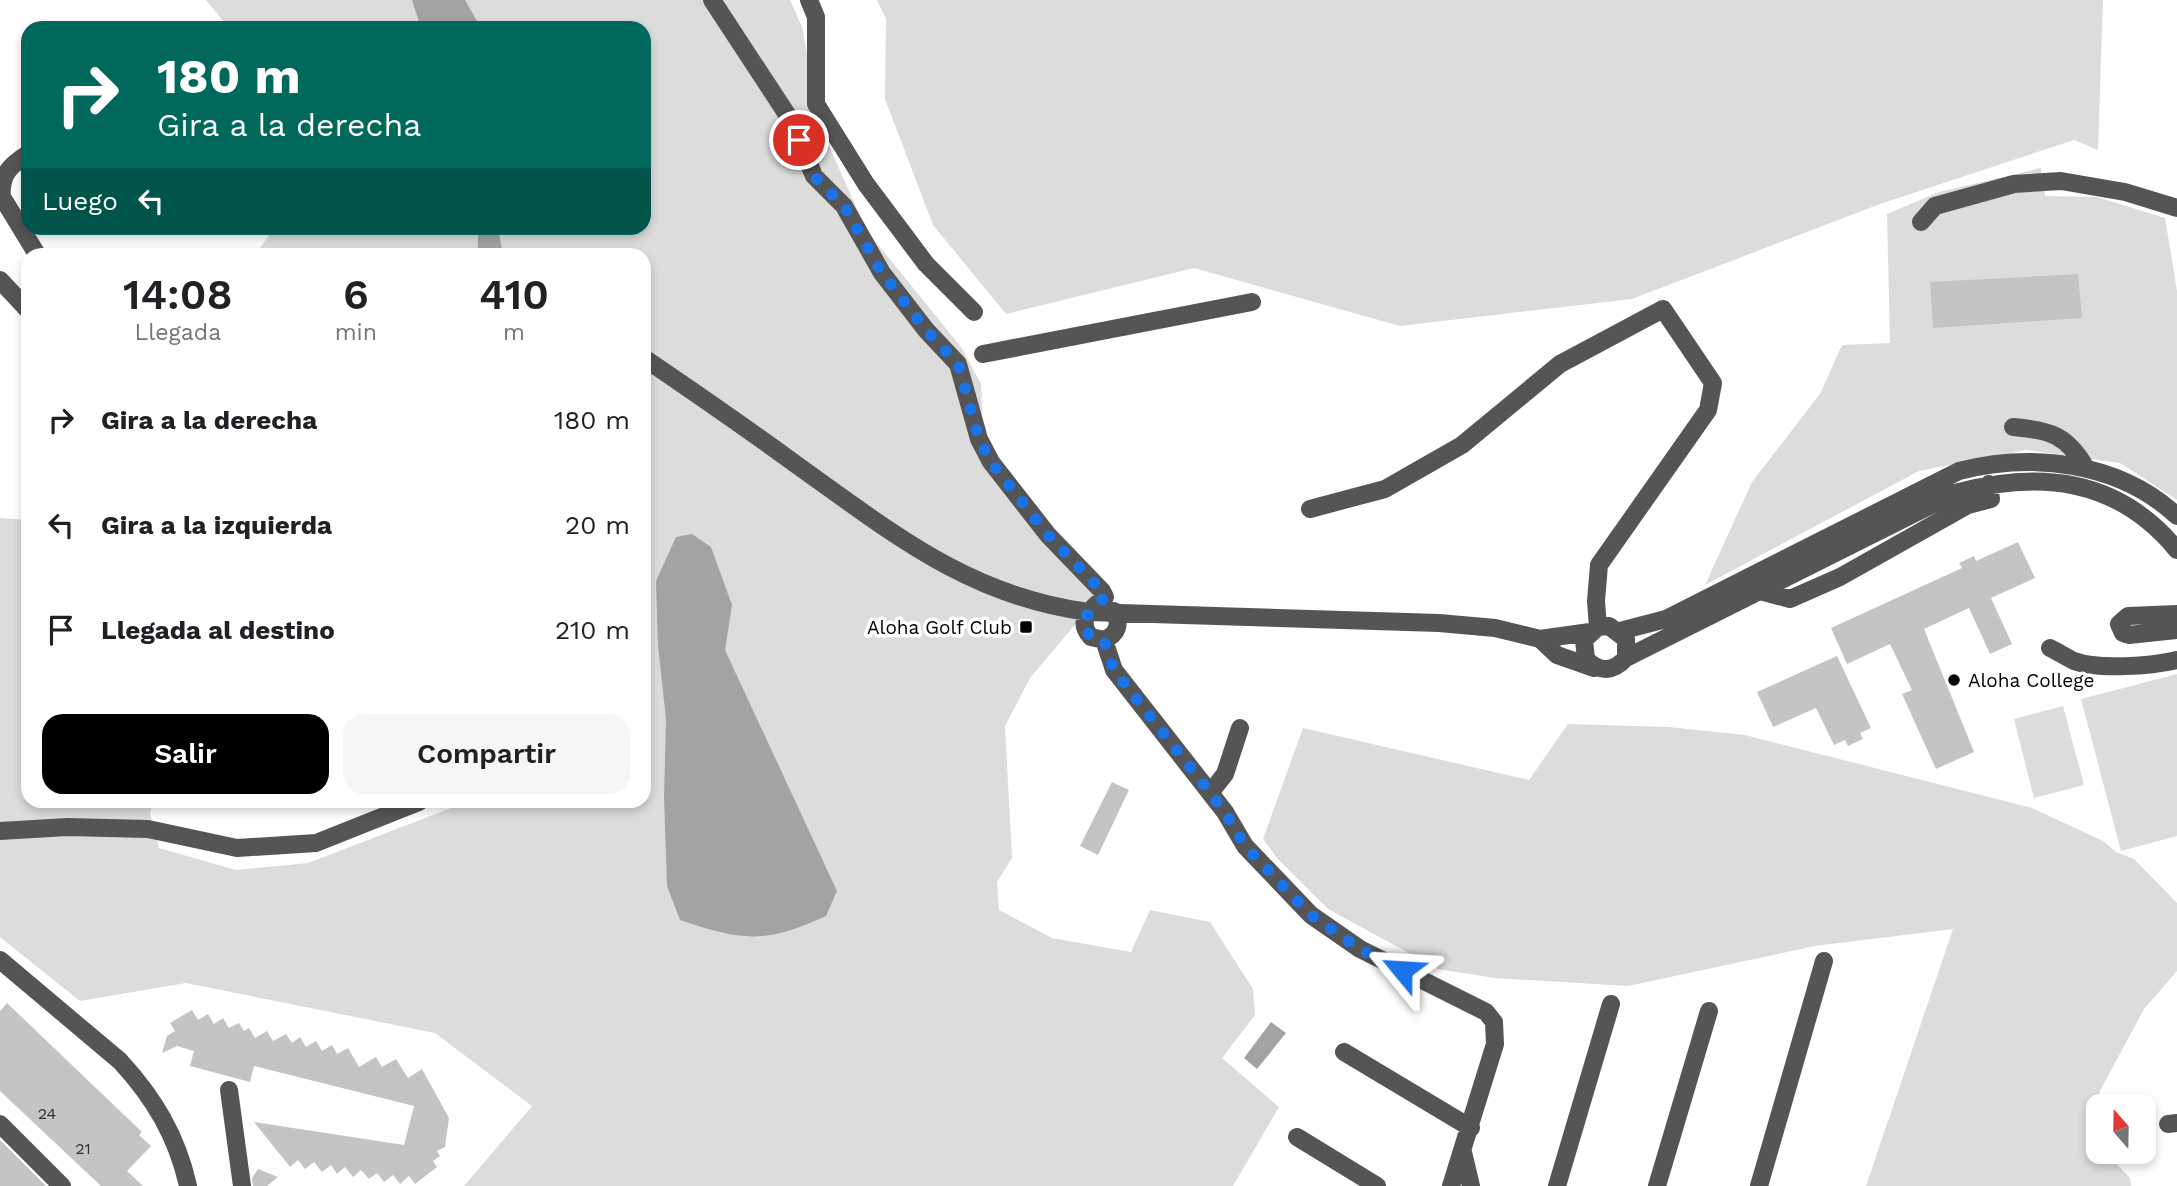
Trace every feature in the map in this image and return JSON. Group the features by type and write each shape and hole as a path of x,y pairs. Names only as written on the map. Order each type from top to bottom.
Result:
{"street":[{"path":"712,0 792,122 814,176 844,206 882,273 926,330 958,364 979,439 991,462 1048,535 1102,591 1105,597 1088,612 1084,625 1086,632 1097,640 1113,636 1118,628 1114,611"},
{"path":"809,0 816,17 816,104 866,184 926,264 974,312"},
{"path":"21,158 3,175 0,187 2,197 21,228"},
{"path":"1921,222 1935,206 2014,184 2061,181 2125,192 2177,208"},
{"path":"0,280 21,302"},
{"path":"983,354 1252,302"},
{"path":"1310,509 1385,489 1462,446 1560,364 1664,309 1713,383 1709,410 1599,565 1594,629 1583,650 1586,659 1594,668"},
{"path":"651,363 920,554 1000,591 1047,607 1088,612 1439,623 1495,628 1540,639 1609,626 1620,631 1626,639 1626,658"},
{"path":"2014,427 2038,429 2060,436 2076,450 2086,468"},
{"path":"1620,631 1666,619 1959,471 1994,462 2026,461 2086,468 2153,496 2177,516"},
{"path":"1540,639 1557,655 1594,668 1606,670 1618,667 1626,658 1955,493 1989,484 2036,481 2088,488 2112,495 2147,517 2177,550"},
{"path":"2177,614 2127,616 2119,624 2123,633 2129,635 2177,630"},
{"path":"1104,640 1114,670 1210,793 1245,846 1311,915 1360,949 1486,1012 1494,1022 1495,1044 1451,1186"},
{"path":"2050,648 2076,662 2097,664 2160,664 2177,660"},
{"path":"1210,793 1225,774 1240,728"},
{"path":"0,831 67,827 148,829 237,848 316,843 404,808"},
{"path":"0,960 111,1053 137,1080 169,1128 188,1186"},
{"path":"1759,1186 1824,961"},
{"path":"1557,1186 1611,1004"},
{"path":"1657,1186 1709,1011"},
{"path":"1344,1052 1471,1128"},
{"path":"229,1090 242,1186"},
{"path":"0,1124 62,1186"},
{"path":"1297,1137 1377,1186"},
{"path":"1463,1151 1471,1186"}],"shaded area":[{"path":"206,0 790,0 802,27 821,128 867,231 961,347 981,384 984,458 1099,596 1030,678 1005,726 1012,858 997,882 999,910 1052,938 1131,952 1150,910 1210,922 1253,989 1255,1015 1222,1058 1279,1107 1233,1186 464,1186 532,1106 435,1033 186,983 80,1001 0,937 0,518 21,520 21,808 151,808 150,813 159,848 236,870 308,863 451,808 651,808 651,248 260,248 269,235 651,235 651,21 223,21"},
{"path":"412,0 465,0 477,21 419,21"},
{"path":"877,0 2103,0 2098,150 2074,140 1880,204 1632,299 1400,326 1194,268 1006,314 933,225 885,99 886,19"},
{"path":"2041,168 2045,196 2097,197 2165,218 2177,291 2177,500 2120,463 2026,450 1919,471 1705,585 1752,482 1820,394 1842,345 1890,343 1887,214 1939,192"},
{"path":"478,235 499,235 502,248 478,248"},
{"path":"692,534 711,547 732,605 725,650 837,891 826,916 770,935 738,935 680,920 667,886 664,797 666,719 658,646 656,581 676,537"},
{"path":"2177,674 2177,836 2121,851 2081,699"},
{"path":"2063,706 2084,785 2034,798 2014,719"},
{"path":"1568,724 1668,727 1745,735 2032,808 2103,841 2116,852 2134,859 2177,903 2177,971 2144,1009 2099,1094 2086,1094 2086,1164 2117,1164 2130,1178 2131,1186 1866,1186 1953,929 1815,946 1628,986 1494,978 1438,969 1328,909 1277,858 1263,839 1303,728 1529,780"},
{"path":"1271,1022 1286,1033 1257,1069 1244,1058"}],"building":[{"path":"2078,274 2082,318 1933,328 1930,282"},
{"path":"2018,542 2035,578 1991,598 2012,644 1990,654 1969,608 1924,629 1974,752 1936,769 1902,694 1912,690 1890,644 1847,664 1831,628 1962,568 1959,563 1974,556 1976,561"},
{"path":"1837,656 1871,728 1860,733 1863,739 1848,746 1845,740 1834,745 1816,708 1773,727 1757,692"},
{"path":"1112,782 1129,790 1098,855 1080,846"},
{"path":"7,1003 142,1132 139,1135 151,1146 127,1171 143,1186 101,1186 0,1091 0,1011"},
{"path":"192,1010 198,1020 208,1014 214,1024 223,1018 229,1028 239,1023 244,1031 249,1028 255,1038 267,1031 273,1041 286,1034 292,1043 300,1037 306,1047 316,1041 322,1051 332,1045 337,1054 348,1048 359,1067 376,1057 382,1067 396,1059 408,1078 422,1069 449,1118 445,1147 437,1151 440,1156 433,1161 437,1167 415,1184 409,1176 400,1184 393,1175 384,1182 377,1173 369,1179 361,1170 353,1177 345,1167 337,1174 331,1165 322,1172 314,1162 305,1169 298,1160 290,1167 254,1122 404,1145 414,1106 254,1066 250,1082 190,1066 194,1051 177,1046 162,1053 167,1036 175,1031 170,1023"},
{"path":"0,1140 46,1186 0,1186"},
{"path":"258,1169 278,1177 267,1186 253,1186 252,1178"}],"place":[{"name":"Aloha Golf Club","path":"1026,627"},
{"name":"Aloha College","path":"1954,680"}],"route":[{"path":"799,140 814,176 844,206 882,273 926,330 958,364 981,446 991,462 1018,500 1048,535 1102,591 1105,597 1084,618 1086,632 1097,640 1104,640 1114,670 1225,812 1245,846 1311,915 1360,949 1402,970"}]}
